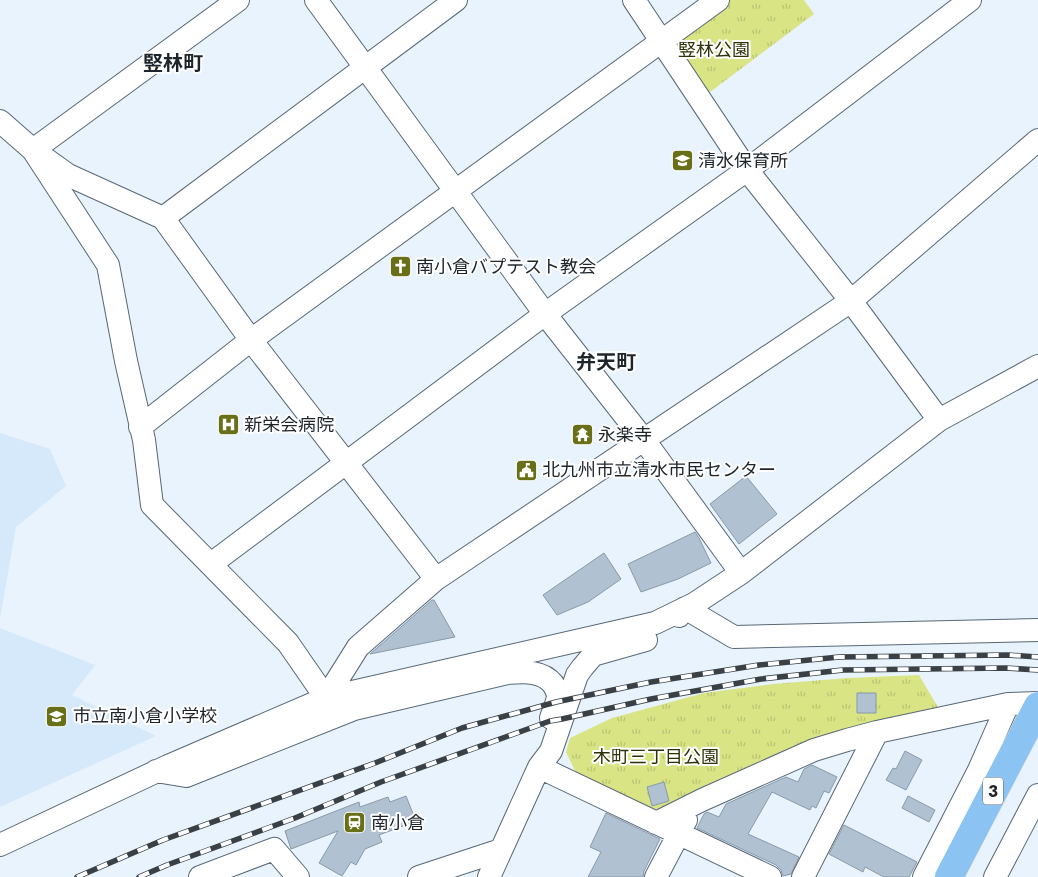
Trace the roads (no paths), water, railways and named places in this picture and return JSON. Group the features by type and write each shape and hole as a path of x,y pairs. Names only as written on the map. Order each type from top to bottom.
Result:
{"highway":[{"name":"3","path":"949,877 1038,705"},
{"name":"3","path":"970,877 1038,744"}],"street":[{"path":"33,150 238,0"},
{"path":"316,0 545,314 644,440 741,573"},
{"path":"163,218 456,0"},
{"path":"634,0 747,170 851,301 939,420"},
{"path":"140,428 251,340 718,0"},
{"path":"211,564 545,314 747,170 970,0"},
{"path":"0,121 33,150 68,175 163,218 251,340 436,579"},
{"path":"326,698 358,647 436,579 851,301 1038,140"},
{"path":"33,150 108,265 126,360 144,440 152,505 288,642 326,698"},
{"path":"0,845 156,771 326,698 655,624 694,604 741,573 939,420 1038,366"},
{"path":"685,608 734,636 1038,630"},
{"path":"489,877 539,767 551,751 577,675 587,661 593,656 651,638 673,624 685,608"},
{"path":"156,771 186,776 354,709 522,672 534,673 544,677 553,684 558,695 541,749 539,767"},
{"path":"656,823 702,800 814,750 877,732 1008,704 1038,705"},
{"path":"924,877 979,770 1008,704"},
{"path":"803,877 877,732"},
{"path":"539,767 770,877"},
{"path":"995,877 1038,795"},
{"path":"656,877 687,819 702,800"},
{"path":"200,877 274,849 298,877"},
{"path":"419,877 501,850"}],"railway":[{"path":"77,877 163,840 375,763 462,728 556,702 651,682 759,665 839,657 1008,655 1038,657"},
{"path":"139,877 295,818 381,782 550,721 651,699 761,679 843,670 1006,668 1038,670"}],"place":[{"name":"清水保育所","path":"682,161"},
{"name":"南小倉バプテスト教会","path":"400,267"},
{"name":"新栄会病院","path":"228,425"},
{"name":"永楽寺","path":"582,435"},
{"name":"北九州市立清水市民センター","path":"526,470"},
{"name":"市立南小倉小学校","path":"57,716"},
{"name":"南小倉","path":"355,823"}],"district":[{"name":"竪林町","path":"173,63"},
{"name":"弁天町","path":"606,362"}],"park label":[{"name":"竪林公園","path":"714,50"},
{"name":"木町三丁目公園","path":"656,757"}]}
